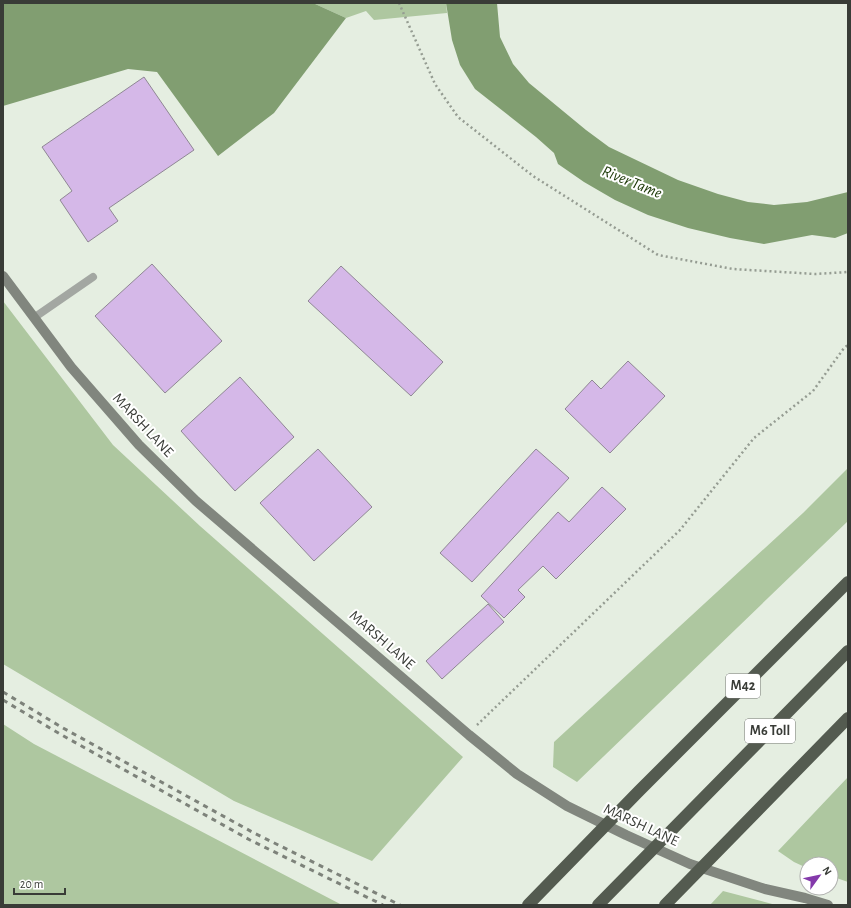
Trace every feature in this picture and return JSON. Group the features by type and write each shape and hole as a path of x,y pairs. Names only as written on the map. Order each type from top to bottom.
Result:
{"highway":[{"name":"M42","path":"528,905 638,791 848,582"},
{"name":"M6 Toll","path":"598,905 848,651"},
{"path":"665,905 848,718"}],"main road":[{"name":"MARSH LANE","path":"3,276 71,367 133,439 196,501 517,774 568,806 626,835 690,864 765,889 828,905"}],"lane":[{"path":"35,317 93,277"}],"path":[{"path":"399,3 435,84 458,117 533,176 658,255 733,269 815,274 848,272"},
{"path":"469,734 486,715 680,530 754,438 813,392 844,348 848,345"}],"shaded area":[{"path":"313,3 446,3 447,13 374,20 366,11 346,18"},
{"path":"3,301 113,445 200,526 463,757 372,861 234,801 3,664"},
{"path":"848,468 848,521 577,782 553,767 554,742 803,513"},
{"path":"3,724 34,744 342,905 3,905"},
{"path":"848,777 848,882 839,879 839,856 799,856 799,864 778,851"},
{"path":"723,891 776,905 710,905"}],"water":[{"path":"3,3 313,3 346,18 274,113 218,156 157,72 128,69 3,106"},
{"name":"River Tame","path":"446,3 497,3 500,37 513,64 529,83 609,147 678,180 718,194 748,202 774,205 807,202 848,192 848,233 835,238 812,235 764,244 688,228 648,215 615,200 584,182 558,164 554,153 475,89 460,65 452,40"}],"building":[{"path":"144,77 194,150 109,208 118,221 88,242 60,200 72,191 42,147"},
{"path":"152,264 222,341 165,393 95,316"},
{"path":"341,266 443,362 411,396 308,301"},
{"path":"628,361 665,396 610,453 565,409 592,380 601,389"},
{"path":"240,377 294,437 235,491 181,431"},
{"path":"318,449 372,507 314,561 260,503"},
{"path":"536,449 569,478 472,582 440,553"},
{"path":"602,487 626,509 556,579 543,566 518,590 525,597 504,618 481,596 558,512 569,522"},
{"path":"488,604 504,622 442,679 426,661"}],"railway":[{"path":"3,692 63,728 254,833 400,905"},
{"path":"3,700 60,734 250,840 383,905"}]}
